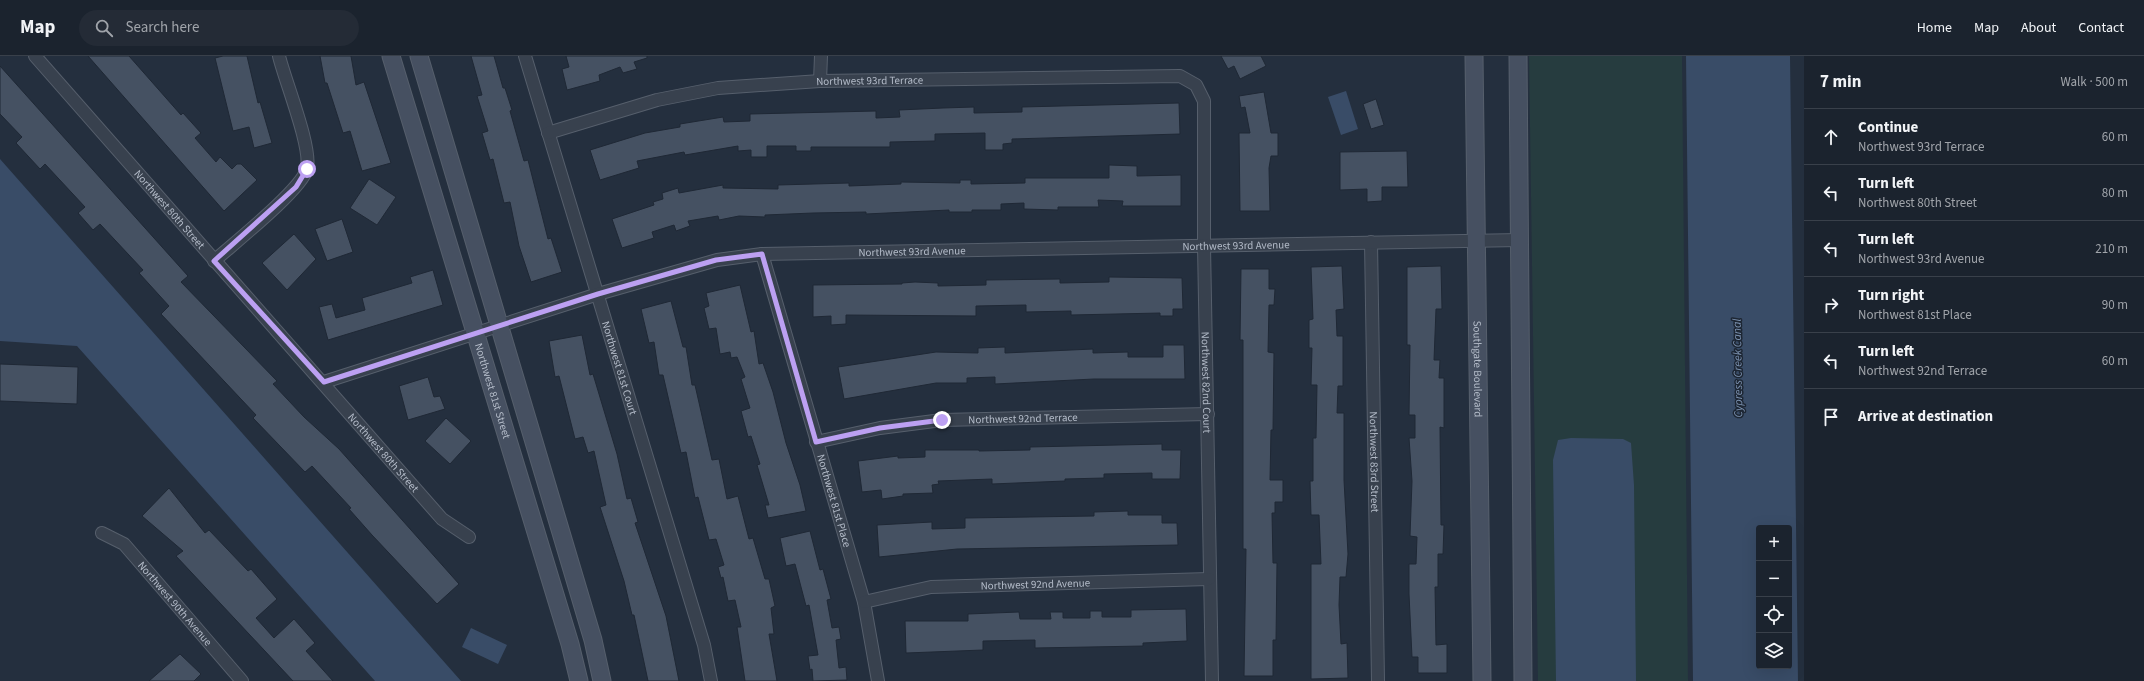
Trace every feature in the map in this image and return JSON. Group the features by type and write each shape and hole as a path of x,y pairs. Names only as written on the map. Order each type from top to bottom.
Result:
{"street":[{"name":"Northwest 80th Street","path":"35,56 214,261 324,382 442,519 469,536"},
{"path":"214,261 296,187 307,169 307,148 279,56"},
{"name":"Northwest 81st Street","path":"391,56 570,644 579,681"},
{"path":"419,56 594,640 602,681"},
{"name":"Northwest 81st Court","path":"525,56 704,645 711,681"},
{"path":"820,56 820,81"},
{"name":"Southgate Boulevard","path":"1474,56 1482,681"},
{"path":"1518,56 1523,681"},
{"name":"Northwest 93rd Terrace","path":"548,133 657,100 710,90 820,81 1180,76 1196,85"},
{"name":"Northwest 82nd Court","path":"1196,85 1204,101 1204,246 1212,681"},
{"name":"Northwest 93rd Avenue","path":"324,382 598,294 716,260 762,254 1520,240"},
{"name":"Northwest 83rd Street","path":"1371,242 1378,681"},
{"name":"Northwest 81st Place","path":"762,254 864,602 878,681"},
{"name":"Northwest 92nd Terrace","path":"816,442 880,428 942,420 1208,414"},
{"name":"Northwest 90th Avenue","path":"102,533 124,544 240,680"},
{"name":"Northwest 92nd Avenue","path":"864,602 931,587 1209,578"}],"green space":[{"path":"1529,56 1682,56 1688,681 1538,681"}],"water":[{"name":"Cypress Creek Canal","path":"1686,56 1790,56 1798,681 1693,681"},
{"path":"1346,91 1358,129 1341,135 1328,97"},
{"path":"0,159 461,681 375,681 77,346 0,341"},
{"path":"1571,438 1623,439 1631,443 1634,485 1636,681 1556,681 1553,460 1558,440"},
{"path":"471,628 507,645 498,664 462,647"}],"building":[{"path":"88,56 129,56 181,115 183,113 201,133 195,138 216,162 220,157 232,169 237,164 241,164 257,180 224,211"},
{"path":"223,56 247,56 258,103 260,102 272,143 254,148 249,127 233,131 215,58"},
{"path":"320,56 351,56 356,85 364,82 391,163 362,171 350,131 343,133 327,83 325,83"},
{"path":"471,56 494,56 503,88 505,88 512,110 510,111 524,161 528,160 548,239 551,238 562,272 531,282 519,246 510,202 504,203 493,159 490,160 482,133 488,131 477,96 482,95"},
{"path":"566,56 647,56 647,58 634,62 637,69 623,73 620,67 599,75 600,81 567,90 562,69 569,67"},
{"path":"1221,56 1261,56 1266,66 1240,79 1234,66 1228,69"},
{"path":"0,66 188,276 181,282 277,381 273,384 304,417 339,449 459,584 437,604 372,535 349,509 351,508 312,466 305,472 253,418 256,415 161,314 169,306 139,273 143,270 100,224 93,230 78,213 85,207 45,164 40,169 16,143 22,137 0,114"},
{"path":"1264,92 1271,133 1278,133 1278,156 1271,156 1269,168 1270,211 1240,211 1239,133 1250,133 1245,107 1241,108 1239,96"},
{"path":"1376,99 1384,125 1371,129 1363,104"},
{"path":"1179,103 1180,134 1012,139 1012,143 1003,144 1003,150 985,150 985,133 935,134 935,141 890,142 890,147 811,147 811,151 796,151 796,146 767,146 767,157 751,157 751,150 738,151 738,146 685,155 684,152 637,161 639,168 600,180 590,150 645,133 680,127 680,124 723,117 724,122 750,121 750,114 876,111 876,118 900,117 899,110 974,107 974,113 1022,112 1022,107"},
{"path":"1407,151 1408,187 1382,187 1382,201 1367,202 1367,189 1340,190 1340,152"},
{"path":"1109,165 1137,166 1137,176 1181,175 1181,206 1122,206 1123,201 1098,200 1099,207 1058,207 1058,210 1024,209 1024,203 1001,204 1001,210 972,210 972,212 949,212 949,210 866,214 866,212 813,213 765,215 765,217 739,216 719,220 718,216 688,221 690,226 676,231 674,225 652,232 654,238 622,248 612,219 654,205 653,202 663,199 662,193 678,188 679,193 723,185 723,188 778,189 778,185 849,183 849,186 901,184 901,182 960,183 960,180 971,180 971,184 1025,183 1025,178 1109,178"},
{"path":"369,179 396,197 377,225 350,208"},
{"path":"342,219 353,252 327,261 315,229"},
{"path":"294,234 316,259 287,290 262,263"},
{"path":"1342,266 1344,309 1336,310 1337,336 1343,336 1343,386 1338,386 1337,413 1344,413 1344,480 1348,554 1346,577 1340,577 1339,605 1341,644 1347,643 1348,678 1311,679 1311,564 1321,564 1319,515 1311,515 1310,481 1313,481 1313,438 1316,438 1317,385 1311,385 1312,348 1309,348 1309,320 1313,319 1311,267"},
{"path":"1441,266 1442,309 1436,309 1434,360 1440,360 1439,378 1444,378 1444,428 1440,427 1441,525 1444,525 1443,554 1438,554 1438,587 1435,587 1436,645 1447,644 1447,673 1418,673 1418,657 1412,657 1409,594 1409,564 1416,564 1417,537 1410,536 1412,481 1409,438 1415,438 1415,415 1409,415 1410,345 1407,345 1407,267"},
{"path":"1241,269 1269,269 1269,289 1275,289 1274,305 1269,305 1268,352 1274,353 1273,430 1271,430 1270,480 1283,480 1283,502 1275,502 1275,513 1272,513 1273,563 1277,563 1276,640 1273,640 1273,676 1244,676 1246,549 1243,549 1243,340 1240,340"},
{"path":"433,270 443,305 328,340 319,307 332,304 336,318 365,310 362,298 412,283 410,277"},
{"path":"1109,277 1182,278 1183,309 1173,309 1173,316 1160,316 1160,313 1071,315 1071,311 1026,312 1026,305 976,306 976,316 846,315 846,324 831,325 831,316 813,317 813,285 902,284 915,282 938,283 938,286 986,285 986,280 1060,279 1060,283 1109,282"},
{"path":"740,285 751,332 754,331 759,364 763,363 773,392 806,511 768,518 765,505 769,505 757,465 760,464 751,436 748,437 741,411 750,408 741,379 745,377 737,357 731,358 730,352 720,354 716,328 709,329 704,308 709,306 706,293"},
{"path":"671,301 683,347 686,347 692,385 695,385 712,460 719,459 727,499 738,496 749,539 753,538 765,579 769,579 775,606 771,608 774,634 769,634 777,681 745,681 737,627 741,627 735,600 728,601 723,577 721,578 718,567 724,565 716,539 709,540 698,497 695,498 686,452 681,453 663,375 659,375 654,342 649,343 641,309"},
{"path":"582,335 590,375 593,374 617,454 627,499 631,498 638,522 635,523 666,616 679,681 648,681 634,615 632,615 624,581 600,507 606,505 594,451 588,453 583,437 575,439 559,376 555,377 549,341"},
{"path":"1163,345 1184,345 1185,379 1094,379 995,384 995,377 967,378 967,383 936,383 844,399 838,367 936,352 978,353 978,348 1005,347 1005,353 1093,349 1093,353 1128,352 1128,357 1163,357"},
{"path":"0,364 78,367 77,404 0,401"},
{"path":"428,377 434,397 440,396 445,409 408,420 399,386"},
{"path":"446,418 471,441 450,464 425,441"},
{"path":"1162,444 1162,450 1181,450 1180,479 1152,479 1152,473 1104,474 1104,478 992,484 992,479 938,481 939,484 932,485 933,493 903,494 903,496 882,499 881,490 862,492 858,461 898,456 898,458 925,457 925,450 1030,450 1030,447"},
{"path":"169,488 205,533 209,530 248,571 251,569 277,599 256,618 274,638 294,619 315,643 306,651 333,681 293,681 176,556 183,551 142,516"},
{"path":"1128,511 1128,515 1162,515 1162,523 1177,523 1178,545 957,549 879,557 877,525 932,522 932,529 965,528 965,518 1094,516 1094,512"},
{"path":"810,531 820,570 823,569 831,599 827,600 832,628 839,627 841,639 836,640 839,668 846,667 847,680 813,681 812,669 810,670 808,656 818,655 809,605 806,606 795,564 786,566 780,538"},
{"path":"1186,609 1187,641 1143,643 1143,646 1035,648 1035,640 983,641 983,650 906,653 905,621 968,621 968,614 1019,612 1020,619 1051,619 1050,612 1063,612 1063,618 1090,618 1090,611 1102,611 1102,617 1131,617 1131,610"},
{"path":"180,654 201,674 194,681 149,681"}],"route":[{"path":"307,169 296,187 214,261 324,382 598,294 716,260 762,254 816,442 880,428 942,420"}]}
